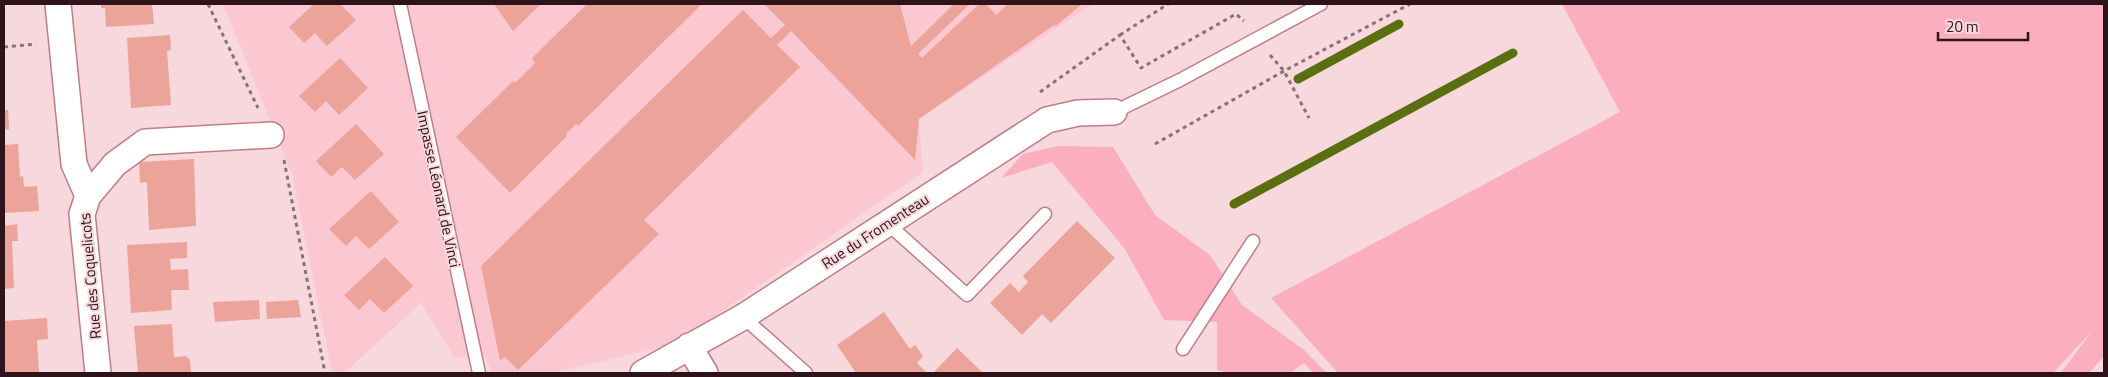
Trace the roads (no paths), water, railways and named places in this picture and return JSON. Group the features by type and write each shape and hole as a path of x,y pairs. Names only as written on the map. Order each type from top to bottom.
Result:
{"street":[{"name":"Rue des Coquelicots","path":"58,4 74,164 88,196 82,214 98,373"},
{"name":"Rue du Fromenteau","path":"643,373 743,317 1046,120 1078,113 1114,112"},
{"path":"88,196 114,164 145,142 271,135"},
{"path":"689,346 705,373"}],"lane":[{"name":"Impasse Léonard de Vinci","path":"400,4 479,373"},
{"path":"1114,112 1180,80 1321,4"},
{"path":"888,224 967,295 1045,214"},
{"path":"1183,349 1253,242"},
{"path":"743,317 806,373"}],"waterway":[{"path":"1298,79 1399,24"},
{"path":"1234,204 1513,53"}]}
